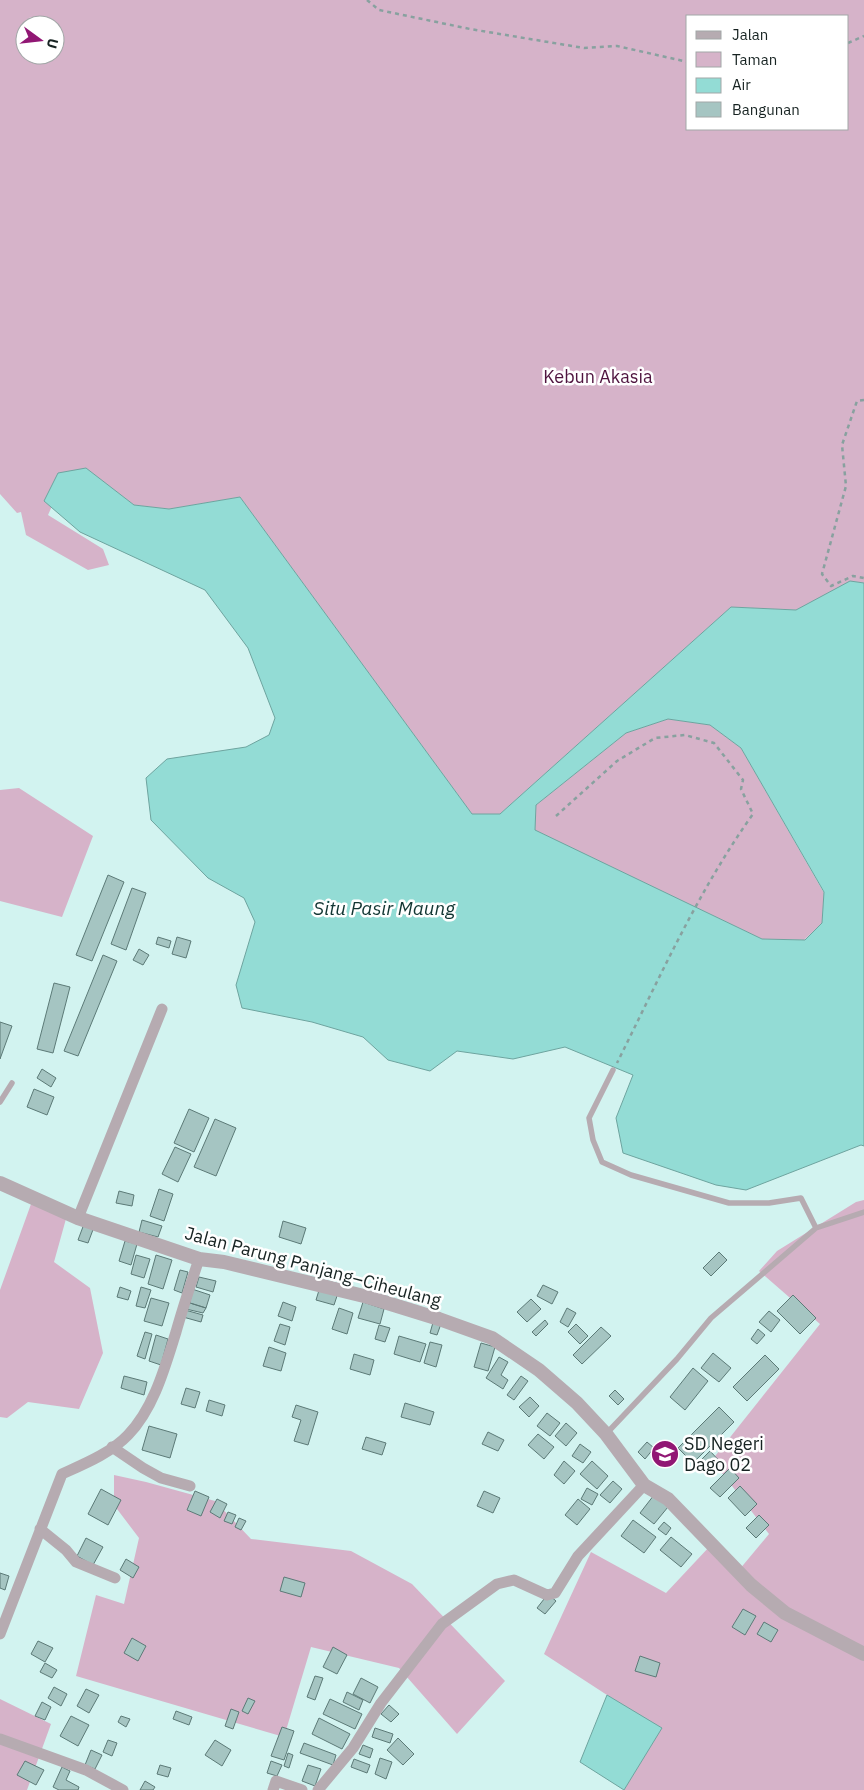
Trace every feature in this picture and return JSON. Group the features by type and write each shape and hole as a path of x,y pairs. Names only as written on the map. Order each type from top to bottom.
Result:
{"street":[{"path":"78,1218 162,1009"},
{"name":"Jalan Parung Panjang–Ciheulang","path":"0,1184 78,1218 199,1258 224,1262 368,1297 439,1318 492,1338 538,1370 577,1403 606,1434 644,1485 668,1499 751,1585 785,1613 864,1654"},
{"path":"0,1634 62,1474 86,1463 112,1447 126,1437 139,1422 157,1386 199,1258"},
{"path":"112,1447 161,1478 190,1486"},
{"path":"318,1790 353,1748 381,1703 442,1624 497,1584 514,1580 547,1595 555,1593 578,1556 644,1485"},
{"path":"40,1529 66,1550 76,1562 115,1578"},
{"path":"0,1739 86,1770 115,1788"},
{"path":"273,1790 276,1781 302,1790"}],"lane":[{"path":"613,1070 589,1118 593,1140 602,1162 631,1175 729,1203 769,1203 801,1198 816,1228"},
{"path":"0,1102 12,1083"},
{"path":"606,1434 677,1359 711,1318 816,1228 864,1212"}],"path":[{"path":"367,0 379,10 470,29 584,48 617,46 686,62"},
{"path":"849,43 864,36"},
{"path":"864,400 857,402 842,445 846,486 822,574 831,586 853,576 864,578"},
{"path":"556,816 617,761 655,738 685,735 714,742 743,780 741,790 753,814 728,849 703,893 613,1070"}],"green space":[{"name":"Kebun Akasia","path":"0,0 864,0 864,583 850,582 796,610 731,607 500,814 472,814 240,497 169,509 134,505 85,468 64,479 48,515 103,549 109,565 88,570 26,535 21,512 17,513 0,494"},
{"path":"668,719 710,725 741,748 824,893 822,923 804,940 762,939 534,830 536,805 626,733"},
{"path":"19,788 93,836 62,917 0,901 0,790"},
{"path":"35,1193 69,1208 54,1262 90,1288 103,1353 79,1409 28,1402 7,1418 0,1417 0,1290"},
{"path":"864,1200 864,1790 624,1790 661,1728 544,1654 591,1552 666,1593 710,1546 739,1570 769,1534 712,1460 820,1324 759,1271 777,1251 856,1202"},
{"path":"114,1475 215,1501 251,1539 351,1551 412,1584 505,1681 457,1734 399,1668 311,1647 284,1737 76,1676 96,1595 124,1604 139,1538 114,1505"},
{"path":"0,1699 51,1724 27,1790 0,1790"}],"water":[{"name":"Situ Pasir Maung","path":"86,468 134,505 169,509 240,497 472,814 500,814 731,607 796,610 850,581 864,583 864,1146 861,1145 746,1190 716,1185 623,1153 616,1118 633,1075 565,1047 513,1059 457,1051 430,1071 388,1060 363,1037 312,1022 242,1008 236,985 255,922 244,898 208,878 151,820 146,778 167,759 246,747 269,735 275,718 248,648 205,590 80,532 44,501 58,473","holes":["668,719 710,725 741,748 824,892 822,923 805,940 762,939 535,830 536,805 626,733"]},
{"path":"607,1695 662,1728 624,1790 580,1762"}],"building":[{"path":"108,875 124,882 92,961 76,955"},
{"path":"132,888 146,893 126,950 111,944"},
{"path":"158,937 171,941 169,948 156,944"},
{"path":"177,937 191,941 186,958 172,954"},
{"path":"139,949 149,955 143,965 133,960"},
{"path":"103,955 117,961 78,1056 64,1051"},
{"path":"54,983 70,987 53,1053 37,1049"},
{"path":"0,1022 12,1026 0,1059"},
{"path":"42,1069 56,1078 51,1087 37,1078"},
{"path":"34,1089 54,1097 47,1115 27,1107"},
{"path":"189,1109 209,1118 194,1152 174,1143"},
{"path":"215,1119 236,1128 216,1176 194,1167"},
{"path":"175,1147 191,1154 178,1182 162,1174"},
{"path":"159,1189 173,1194 164,1221 150,1216"},
{"path":"119,1191 134,1195 132,1206 116,1203"},
{"path":"142,1220 162,1226 158,1237 139,1232"},
{"path":"283,1221 306,1228 301,1244 279,1237"},
{"path":"84,1224 94,1227 88,1243 78,1240"},
{"path":"125,1241 137,1244 131,1265 119,1261"},
{"path":"719,1252 727,1260 711,1276 703,1268"},
{"path":"136,1255 150,1259 144,1278 131,1274"},
{"path":"156,1255 172,1260 163,1289 148,1284"},
{"path":"180,1270 188,1272 182,1293 174,1290"},
{"path":"199,1277 216,1281 213,1292 196,1287"},
{"path":"543,1285 558,1292 552,1304 537,1296"},
{"path":"120,1287 131,1291 128,1300 117,1297"},
{"path":"141,1287 151,1290 145,1308 136,1306"},
{"path":"320,1287 338,1293 334,1305 316,1300"},
{"path":"192,1289 210,1295 206,1308 190,1303"},
{"path":"793,1295 816,1318 800,1334 777,1311"},
{"path":"151,1298 169,1303 162,1326 144,1321"},
{"path":"531,1299 541,1309 527,1322 517,1312"},
{"path":"283,1302 296,1307 292,1321 278,1316"},
{"path":"363,1302 384,1309 380,1324 358,1318"},
{"path":"190,1303 206,1308 203,1313 186,1309"},
{"path":"339,1308 353,1313 347,1334 332,1329"},
{"path":"567,1308 576,1313 568,1327 560,1322"},
{"path":"185,1310 203,1315 201,1322 183,1317"},
{"path":"769,1311 780,1320 771,1332 759,1322"},
{"path":"434,1319 442,1321 437,1335 430,1333"},
{"path":"545,1320 548,1324 536,1336 532,1332"},
{"path":"280,1324 290,1327 285,1345 274,1341"},
{"path":"576,1324 588,1336 580,1344 568,1332"},
{"path":"379,1325 390,1328 385,1342 375,1339"},
{"path":"601,1327 611,1336 582,1364 573,1355"},
{"path":"758,1329 765,1335 757,1344 751,1339"},
{"path":"145,1332 152,1334 145,1359 137,1356"},
{"path":"156,1335 168,1339 161,1365 149,1361"},
{"path":"399,1336 426,1344 420,1362 394,1354"},
{"path":"430,1342 442,1345 436,1367 424,1363"},
{"path":"481,1343 495,1347 488,1371 474,1367"},
{"path":"269,1347 286,1353 281,1371 263,1366"},
{"path":"713,1353 731,1368 719,1382 701,1368"},
{"path":"354,1354 374,1360 370,1375 350,1369"},
{"path":"765,1355 779,1369 747,1401 733,1387"},
{"path":"499,1357 508,1362 501,1375 508,1380 503,1389 486,1378"},
{"path":"693,1368 708,1381 685,1410 670,1397"},
{"path":"124,1376 147,1382 144,1395 121,1388"},
{"path":"521,1376 528,1381 514,1400 507,1395"},
{"path":"186,1388 200,1392 195,1408 181,1404"},
{"path":"615,1390 624,1399 618,1405 609,1396"},
{"path":"530,1397 539,1406 529,1417 519,1407"},
{"path":"209,1400 225,1405 222,1416 206,1411"},
{"path":"405,1403 434,1412 430,1425 401,1417"},
{"path":"296,1405 318,1412 308,1445 294,1441 301,1420 292,1417"},
{"path":"719,1407 734,1422 693,1463 678,1448"},
{"path":"547,1413 560,1423 550,1436 537,1426"},
{"path":"566,1423 577,1433 566,1446 555,1436"},
{"path":"149,1426 177,1434 170,1458 142,1450"},
{"path":"488,1432 504,1440 498,1451 482,1444"},
{"path":"538,1434 554,1447 544,1459 528,1445"},
{"path":"366,1437 386,1443 382,1455 362,1449"},
{"path":"647,1442 654,1448 645,1459 638,1452"},
{"path":"580,1444 591,1452 583,1463 572,1456"},
{"path":"710,1451 724,1466 713,1477 698,1463"},
{"path":"564,1461 575,1471 564,1484 554,1475"},
{"path":"592,1461 608,1476 597,1489 580,1474"},
{"path":"730,1468 739,1478 720,1497 710,1488"},
{"path":"613,1481 622,1489 610,1503 600,1495"},
{"path":"740,1486 757,1504 745,1516 728,1498"},
{"path":"587,1488 598,1494 592,1505 581,1499"},
{"path":"101,1489 121,1500 108,1525 88,1514"},
{"path":"195,1491 209,1497 201,1516 187,1510"},
{"path":"484,1491 500,1498 493,1513 477,1506"},
{"path":"654,1495 668,1507 654,1524 640,1513"},
{"path":"217,1499 227,1504 220,1518 210,1512"},
{"path":"578,1499 590,1509 577,1525 565,1515"},
{"path":"228,1512 236,1515 232,1524 224,1521"},
{"path":"759,1515 769,1525 756,1538 746,1528"},
{"path":"239,1518 246,1521 241,1530 235,1527"},
{"path":"633,1520 656,1537 644,1553 621,1536"},
{"path":"664,1522 671,1528 666,1535 658,1529"},
{"path":"671,1537 692,1554 681,1567 660,1550"},
{"path":"86,1538 103,1547 93,1565 77,1556"},
{"path":"126,1559 139,1567 133,1578 120,1570"},
{"path":"0,1573 9,1576 5,1590 0,1588"},
{"path":"284,1577 305,1583 301,1597 280,1591"},
{"path":"548,1594 556,1601 545,1614 537,1608"},
{"path":"743,1609 756,1616 745,1635 732,1627"},
{"path":"764,1622 778,1630 771,1642 757,1634"},
{"path":"132,1638 146,1646 138,1661 124,1653"},
{"path":"38,1641 53,1648 45,1662 31,1654"},
{"path":"333,1647 347,1655 337,1674 323,1667"},
{"path":"640,1656 660,1663 656,1677 635,1671"},
{"path":"45,1663 57,1670 52,1678 40,1672"},
{"path":"315,1676 323,1678 315,1700 307,1697"},
{"path":"361,1678 378,1687 370,1703 353,1694"},
{"path":"54,1687 67,1694 61,1706 48,1698"},
{"path":"86,1689 99,1695 89,1713 77,1706"},
{"path":"347,1692 363,1700 359,1710 343,1702"},
{"path":"248,1698 255,1701 248,1714 242,1711"},
{"path":"330,1699 362,1714 355,1729 323,1714"},
{"path":"42,1702 51,1707 45,1720 35,1716"},
{"path":"389,1705 399,1714 391,1722 381,1714"},
{"path":"231,1709 239,1712 233,1729 225,1726"},
{"path":"176,1711 192,1717 189,1725 173,1719"},
{"path":"71,1716 89,1725 78,1746 60,1736"},
{"path":"121,1716 130,1719 126,1727 118,1722"},
{"path":"319,1718 350,1734 342,1749 312,1734"},
{"path":"282,1727 294,1731 284,1760 271,1756"},
{"path":"375,1728 393,1734 390,1743 372,1737"},
{"path":"398,1738 414,1754 403,1765 387,1750"},
{"path":"108,1740 117,1743 112,1756 103,1752"},
{"path":"215,1740 231,1750 222,1766 205,1755"},
{"path":"304,1743 336,1755 333,1765 300,1753"},
{"path":"363,1745 373,1749 370,1758 359,1754"},
{"path":"91,1750 102,1755 95,1769 85,1765"},
{"path":"288,1753 293,1755 289,1768 284,1766"},
{"path":"380,1758 392,1762 386,1779 375,1774"},
{"path":"354,1759 370,1765 367,1773 351,1767"},
{"path":"25,1761 44,1770 36,1785 17,1775"},
{"path":"271,1761 282,1765 277,1776 267,1773"},
{"path":"160,1765 171,1768 168,1777 157,1774"},
{"path":"308,1765 321,1769 315,1786 302,1781"},
{"path":"62,1767 70,1771 66,1780 79,1787 78,1790 59,1790 53,1787"},
{"path":"145,1781 155,1787 153,1790 140,1790"}],"place":[{"name":"SD Negeri Dago 02","path":"665,1454"}]}
